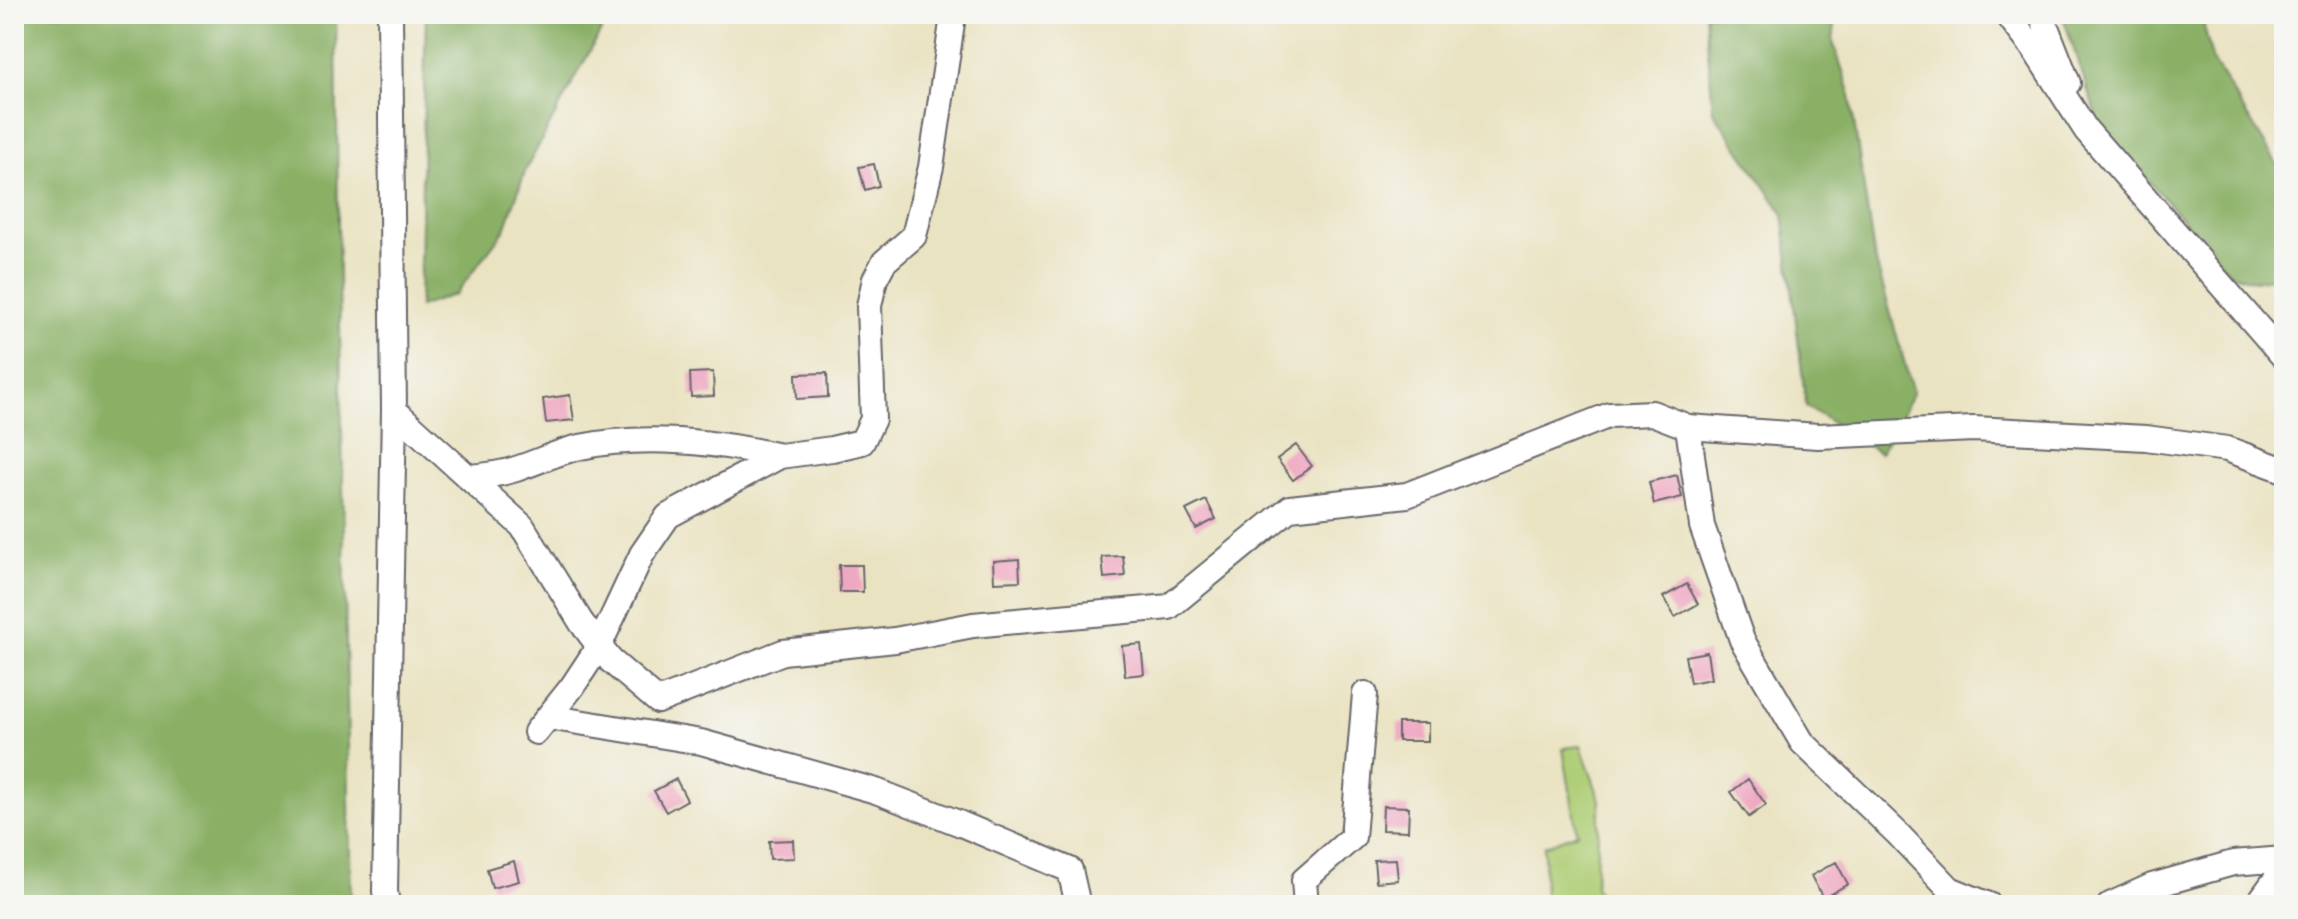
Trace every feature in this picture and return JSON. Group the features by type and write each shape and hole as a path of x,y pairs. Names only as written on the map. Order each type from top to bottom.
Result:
{"street":[{"path":"387,905 394,410 390,14"},
{"path":"2007,14 2034,49 2086,130 2284,357"},
{"path":"2041,14 2086,130"},
{"path":"468,477 515,470 554,453 584,446 622,442 733,446 780,456 862,442 873,419 869,306 875,279 884,262 914,236 931,167 952,23"},
{"path":"394,410 522,526 599,646 611,661 658,701 783,652 895,640 963,626 1169,607 1290,508 1407,495 1610,415 1652,413 1688,427 1818,436 1974,429 2146,438 2227,449 2284,470"},
{"path":"1688,427 1702,526 1742,640 1802,742 1897,833 1954,897 1989,905"},
{"path":"780,456 668,516 642,554 599,646 542,724 701,742 876,791 1070,870 1078,905"},
{"path":"1306,905 1304,880 1353,837 1365,694"},
{"path":"2110,905 2152,886 2233,863 2284,859"},
{"path":"2257,905 2284,868"}],"green space":[{"path":"14,14 336,14 351,905 14,905"},
{"path":"426,14 610,14 526,169 505,229 456,294 419,307"},
{"path":"1705,14 1836,14 1833,42 1849,89 1874,255 1913,393 1880,453 1806,406 1783,213 1713,111"},
{"path":"2062,14 2201,14 2212,59 2284,175 2284,275 2255,281 2229,273 2099,124"},
{"path":"1581,746 1600,800 1595,888 1610,905 1545,905 1544,846 1577,833 1563,748"}],"building":[{"path":"874,164 879,186 865,190 859,167"},
{"path":"713,372 714,396 691,397 690,373"},
{"path":"827,373 828,397 797,399 796,374"},
{"path":"570,395 574,420 546,423 543,399"},
{"path":"1296,445 1312,466 1293,480 1277,459"},
{"path":"1677,475 1682,497 1654,504 1649,482"},
{"path":"1206,500 1216,519 1196,529 1186,510"},
{"path":"1123,556 1125,576 1104,578 1102,557"},
{"path":"1019,559 1020,581 994,582 993,561"},
{"path":"839,565 862,565 863,592 840,592"},
{"path":"1687,584 1698,604 1675,617 1663,597"},
{"path":"1141,644 1144,674 1125,676 1122,646"},
{"path":"1707,652 1711,679 1690,683 1685,656"},
{"path":"1398,723 1428,723 1428,741 1398,741"},
{"path":"676,779 687,800 666,812 654,791"},
{"path":"1748,779 1766,805 1749,817 1731,792"},
{"path":"1383,806 1409,807 1408,831 1382,830"},
{"path":"793,840 794,858 770,859 769,841"},
{"path":"1396,859 1398,880 1376,882 1374,860"},
{"path":"514,861 519,881 492,888 487,869"},
{"path":"1836,862 1848,884 1823,898 1811,876"}]}
